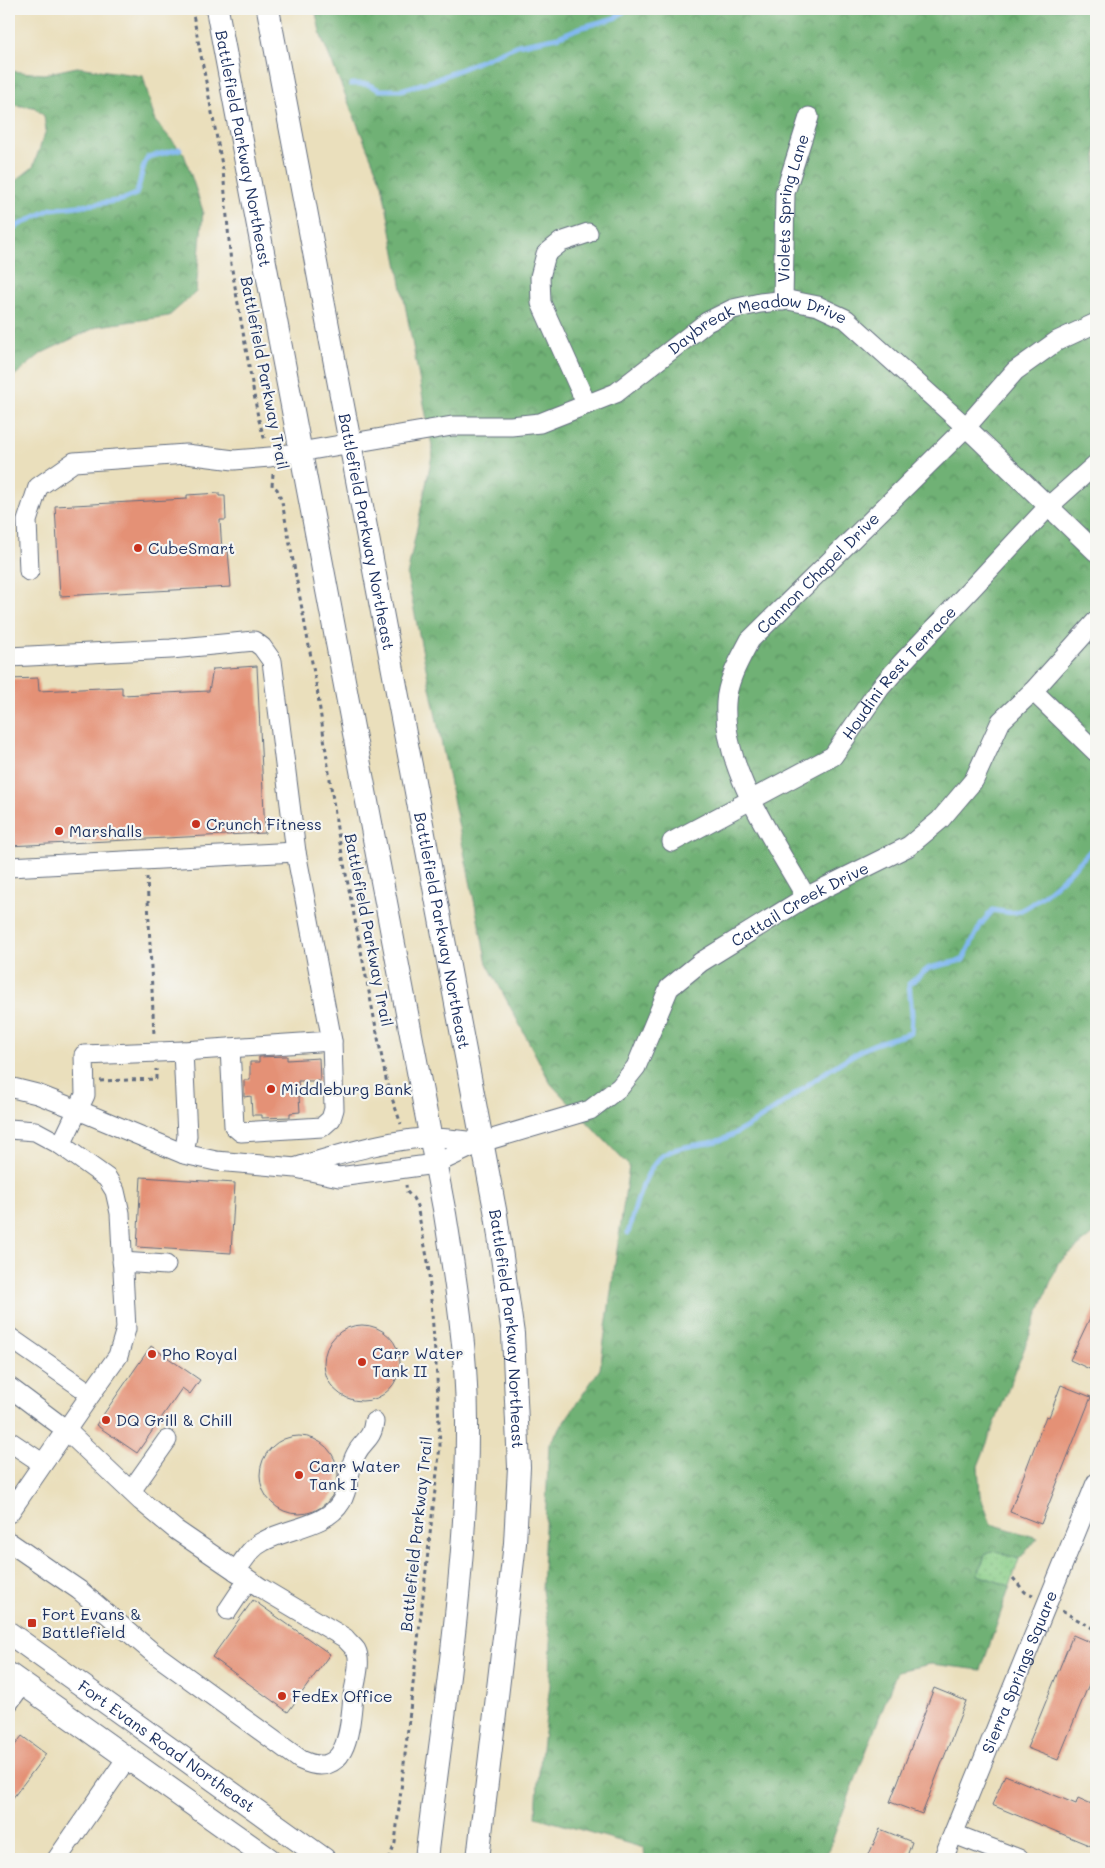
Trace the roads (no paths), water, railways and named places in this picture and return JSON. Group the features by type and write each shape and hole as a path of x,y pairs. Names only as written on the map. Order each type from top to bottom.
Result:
{"main road":[{"name":"Battlefield Parkway Northeast","path":"217,9 435,1164 462,1326 467,1451 463,1525 426,1859"},
{"name":"Battlefield Parkway Northeast","path":"268,9 482,1142 507,1282 514,1334 518,1466 514,1543 478,1859"},
{"name":"Fort Evans Road Northeast","path":"9,1633 324,1859"},
{"name":"Fort Evans Road Northeast","path":"13,1687 127,1758 269,1859"},
{"path":"413,1859 429,1834"}],"street":[{"name":"Violets Spring Lane","path":"783,301 785,193 809,117"},
{"path":"586,403 541,303 540,277 546,254 561,242 588,233"},
{"name":"Daybreak Meadow Drive","path":"28,571 27,521 38,487 74,462 186,454 234,460 270,457 300,450 452,426 511,426 540,423 586,403 616,393 707,322 733,309 760,303 783,301 818,306 846,319 966,427 1096,552"},
{"name":"Cannon Chapel Drive","path":"806,897 740,779 728,742 726,702 736,665 750,640 966,427 1015,371 1057,341 1096,323"},
{"name":"Houdini Rest Terrace","path":"672,842 833,756 880,688 1049,506 1096,464"},
{"name":"Cattail Creek Drive","path":"482,1142 590,1110 620,1087 636,1067 669,988 701,962 806,897 909,846 940,820 974,780 1001,722 1033,691 1096,621"},
{"path":"9,657 171,649 254,641 262,647 272,660 296,852 332,1041 334,1109 331,1119 322,1127 240,1132 234,1126 230,1048"},
{"path":"1033,691 1096,752"},
{"path":"9,867 296,852"},
{"path":"61,1145 85,1095 84,1055 183,1051 332,1041"},
{"path":"183,1051 187,1136 184,1154"},
{"path":"9,1087 37,1094 184,1154 216,1161 296,1168 339,1177 435,1164 482,1142"},
{"path":"9,1129 35,1131 61,1145 107,1178 115,1191 120,1213 126,1329 118,1356 65,1429 9,1513"},
{"path":"296,1168 337,1155 430,1138 482,1142"},
{"path":"122,1262 166,1265"},
{"path":"9,1337 91,1394"},
{"path":"9,1387 65,1429 131,1492 176,1530 242,1575 345,1638 356,1650 357,1667 348,1740 341,1754 333,1761 312,1765 301,1760 151,1651 79,1590 9,1542"},
{"path":"228,1610 251,1550 263,1541 315,1522 333,1512 341,1502 356,1454 372,1434 374,1422"},
{"path":"131,1492 166,1440"},
{"path":"11,1447 42,1463"},
{"name":"Sierra Springs Square","path":"943,1859 1096,1483"},
{"path":"57,1859 127,1758"},
{"path":"954,1834 1019,1859"}],"waterway":[{"path":"351,84 367,84 380,90 401,90 435,80 518,45 558,37 579,28 615,18 627,9"},
{"path":"686,9 697,11 714,9"},
{"path":"9,230 51,209 122,200 136,194 148,157 180,149"},
{"path":"628,1233 646,1178 656,1162 663,1156 680,1148 726,1138 763,1117 849,1057 873,1045 911,1033 912,1014 909,984 929,968 963,960 981,924 993,910 1014,913 1025,908 1059,882 1096,844"}],"place":[{"name":"CubeSmart","path":"138,548"},
{"name":"Crunch Fitness","path":"196,824"},
{"name":"Marshalls","path":"59,831"},
{"name":"Middleburg Bank","path":"271,1089"},
{"name":"Pho Royal","path":"152,1354"},
{"name":"Carr Water Tank II","path":"362,1362"},
{"name":"DQ Grill & Chill","path":"106,1420"},
{"name":"Carr Water Tank I","path":"299,1475"},
{"name":"Fort Evans & Battlefield","path":"32,1623"},
{"name":"FedEx Office","path":"282,1696"}]}
